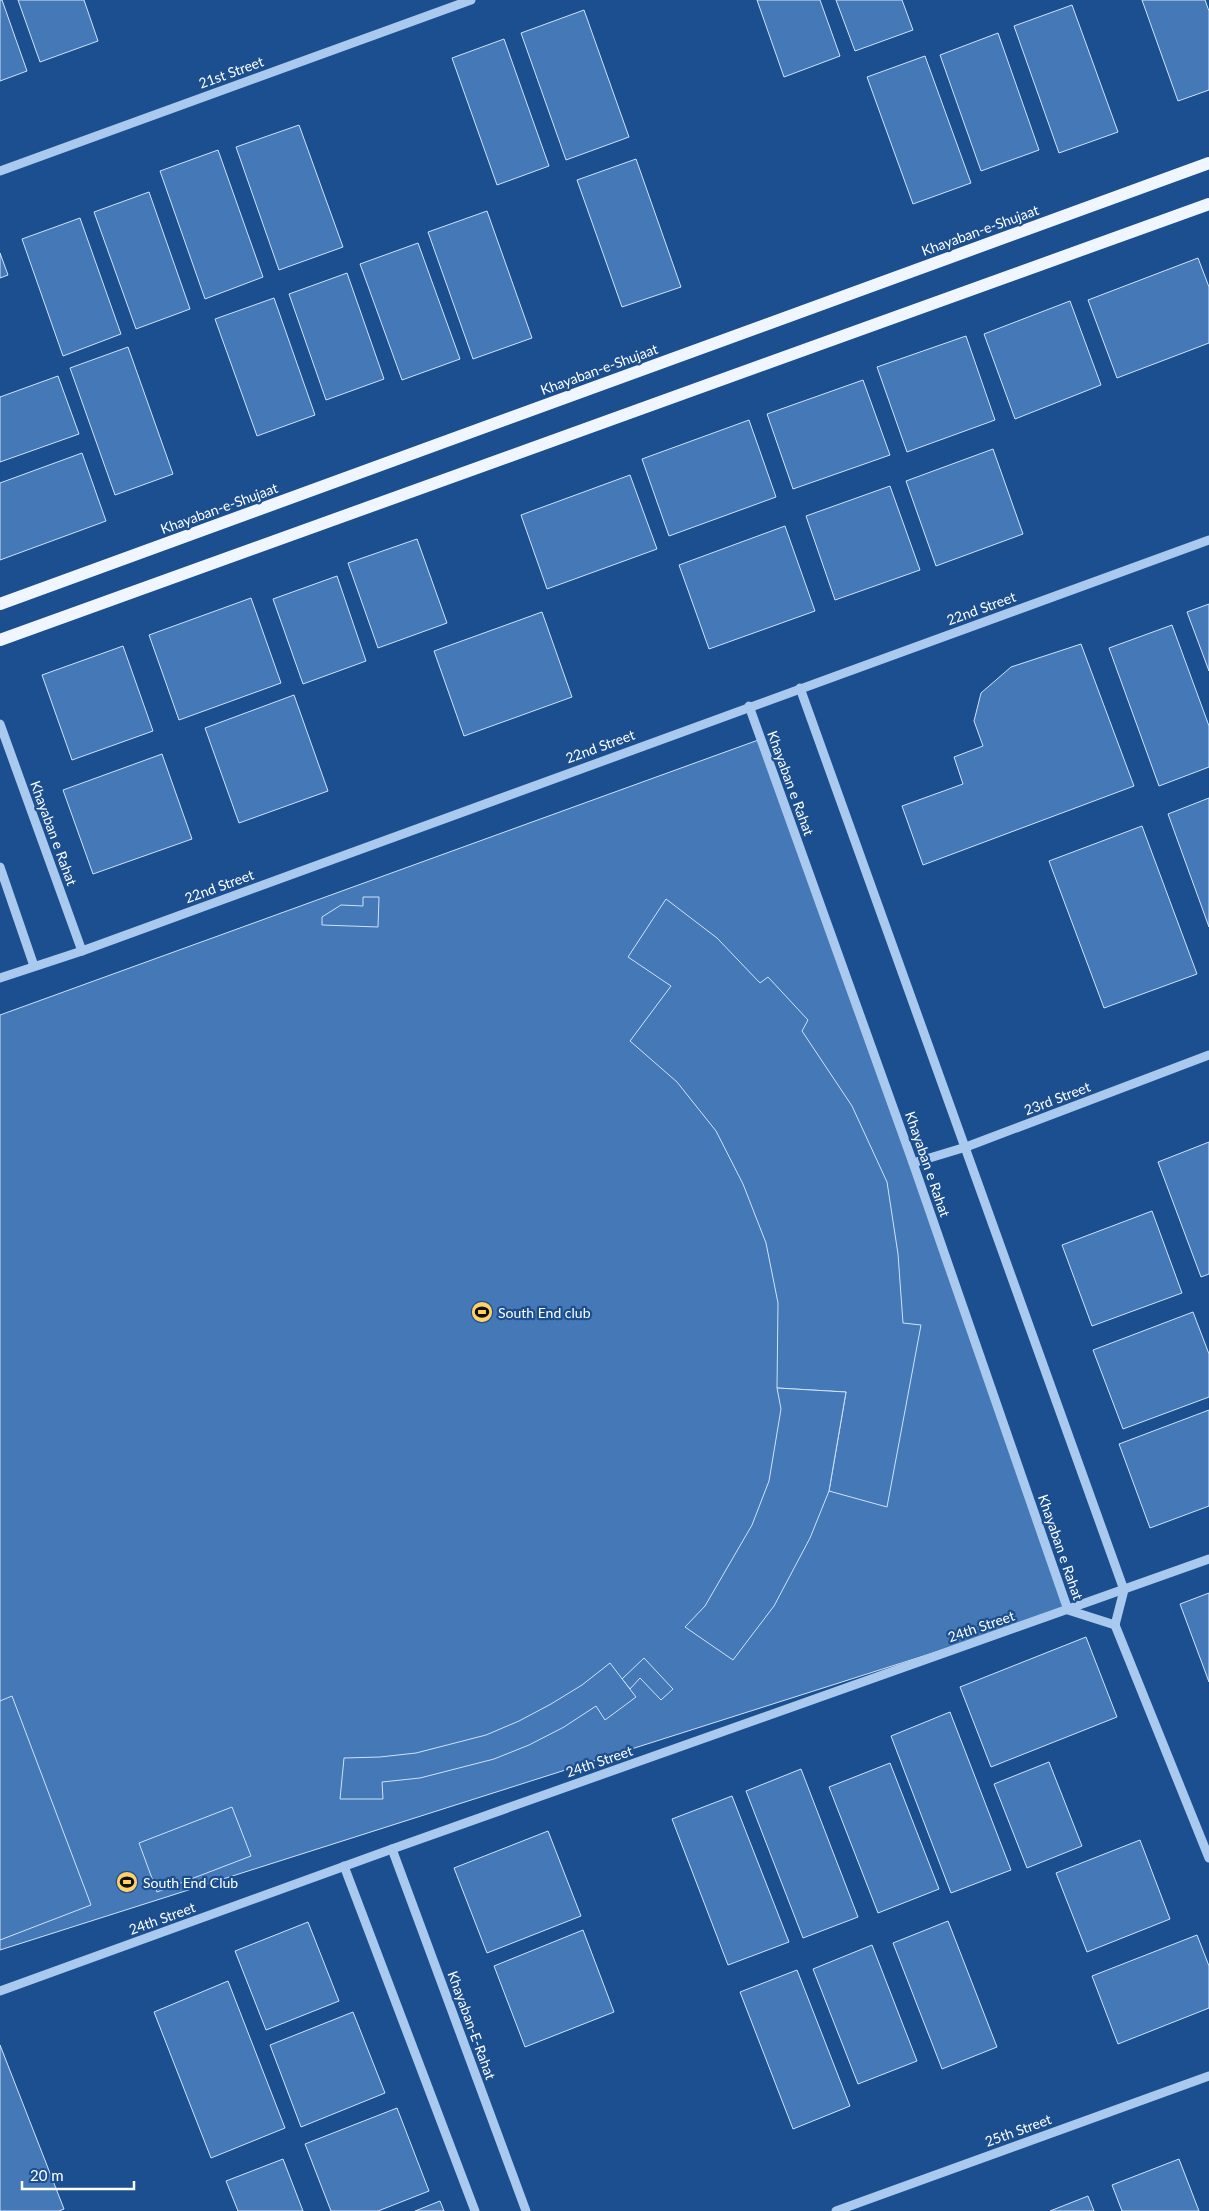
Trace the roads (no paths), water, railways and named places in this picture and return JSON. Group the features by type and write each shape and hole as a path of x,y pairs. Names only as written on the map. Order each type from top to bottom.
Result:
{"main road":[{"name":"Khayaban-e-Shujaat","path":"0,604 1209,163"},
{"path":"0,640 1209,204"}],"street":[{"name":"21st Street","path":"0,171 471,0"},
{"name":"22nd Street","path":"0,978 82,951 1209,540"},
{"path":"800,688 1124,1590 1116,1626 1209,1858"},
{"name":"Khayaban e Rahat","path":"750,706 914,1163 1068,1610 1116,1626"},
{"name":"Khayaban e Rahat","path":"0,724 82,951"},
{"path":"0,868 34,966"},
{"name":"23rd Street","path":"914,1163 966,1147 1209,1056"},
{"name":"24th Street","path":"0,1991 344,1866 1209,1559"},
{"name":"Khayaban-E-Rahat","path":"392,1849 526,2211"},
{"path":"344,1866 475,2211"},
{"name":"25th Street","path":"836,2211 1209,2076"}],"place":[{"name":"South End club","path":"482,1312"},
{"name":"South End Club","path":"127,1882"}]}
